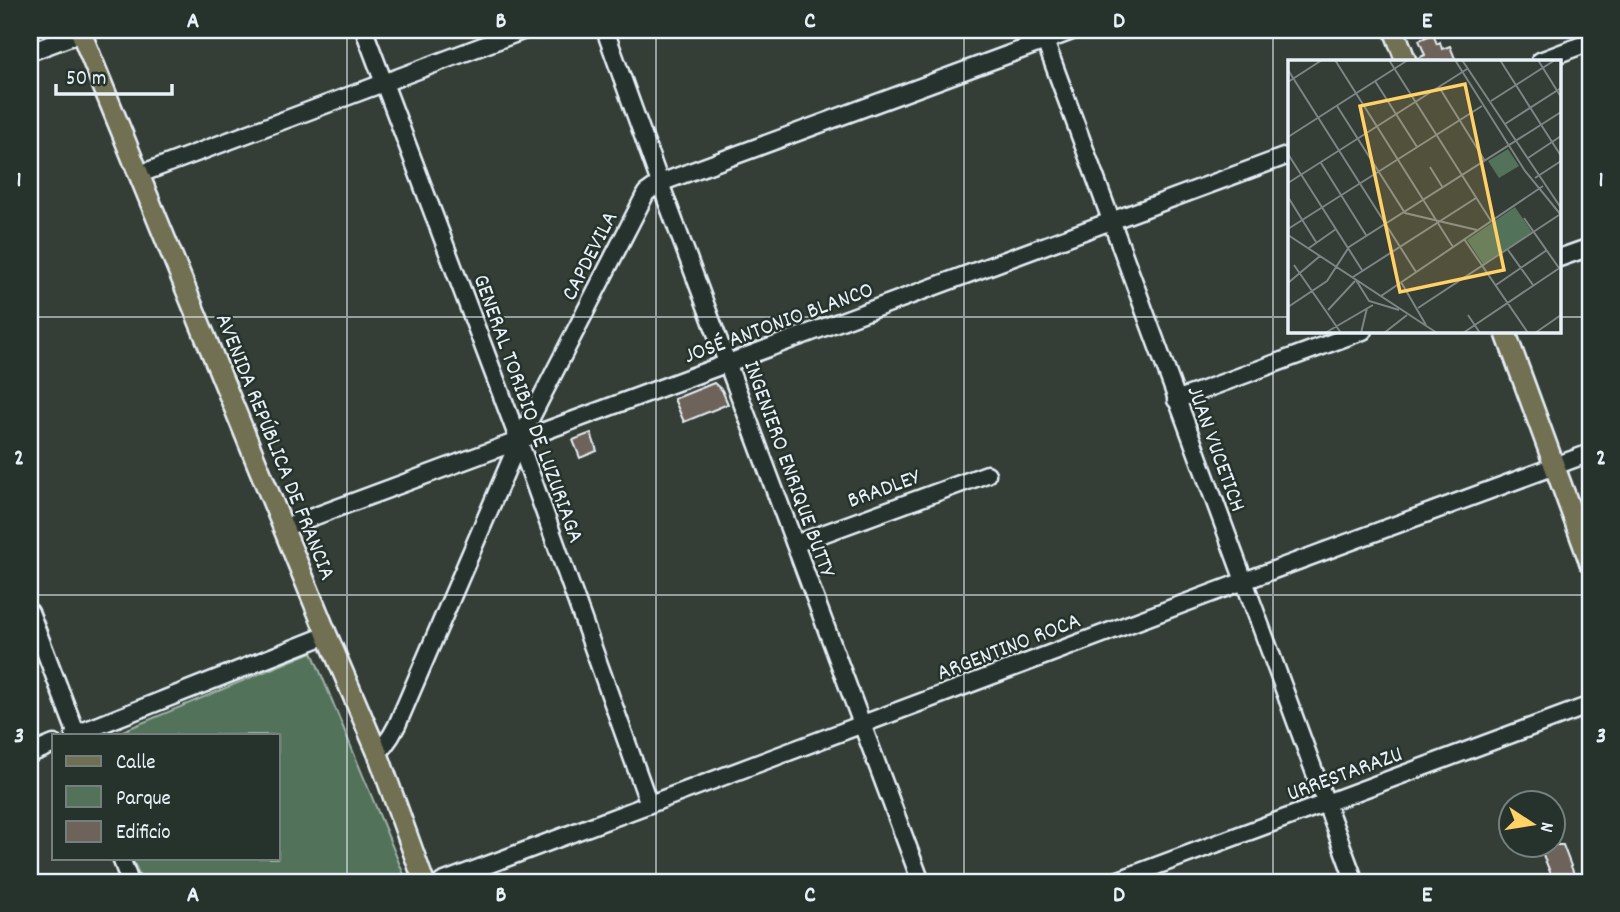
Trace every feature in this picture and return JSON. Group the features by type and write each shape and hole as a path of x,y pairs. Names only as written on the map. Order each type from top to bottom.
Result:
{"main road":[{"path":"1394,30 1406,60"},
{"name":"AVENIDA REPÚBLICA DE FRANCIA","path":"81,31 378,754 425,882"},
{"path":"1505,332 1590,563"}],"street":[{"name":"GENERAL TORIBIO DE LUZURIAGA","path":"364,30 519,441 649,804"},
{"path":"140,174 525,30"},
{"name":"INGENIERO ENRIQUE BUTTY","path":"605,30 921,882"},
{"name":"CAPDEVILA","path":"378,754 397,725 519,441 646,193 660,183 1043,35 1075,30"},
{"path":"30,52 81,31"},
{"name":"JUAN VUCETICH","path":"1043,35 1355,882"},
{"path":"1543,60 1590,42"},
{"name":"JOSÉ ANTONIO BLANCO","path":"283,528 1288,155"},
{"path":"1560,258 1590,247"},
{"path":"1176,400 1360,332"},
{"name":"ARGENTINO ROCA","path":"442,882 1590,453"},
{"name":"BRADLEY","path":"795,544 986,474"},
{"path":"30,612 76,734"},
{"path":"79,734 327,635"},
{"name":"URRESTARAZU","path":"1113,882 1590,705"},
{"path":"30,754 52,745"},
{"path":"122,860 130,882"}],"green space":[{"path":"312,652 407,882 142,882 133,860 280,860 280,734 115,734"}],"building":[{"path":"1433,34 1442,49 1450,46 1456,60 1418,60 1425,55 1419,40"},
{"path":"714,383 722,390 728,404 684,422 674,399"},
{"path":"591,433 597,451 580,458 573,440"},
{"path":"1568,858 1577,882 1554,882 1545,860"}]}
